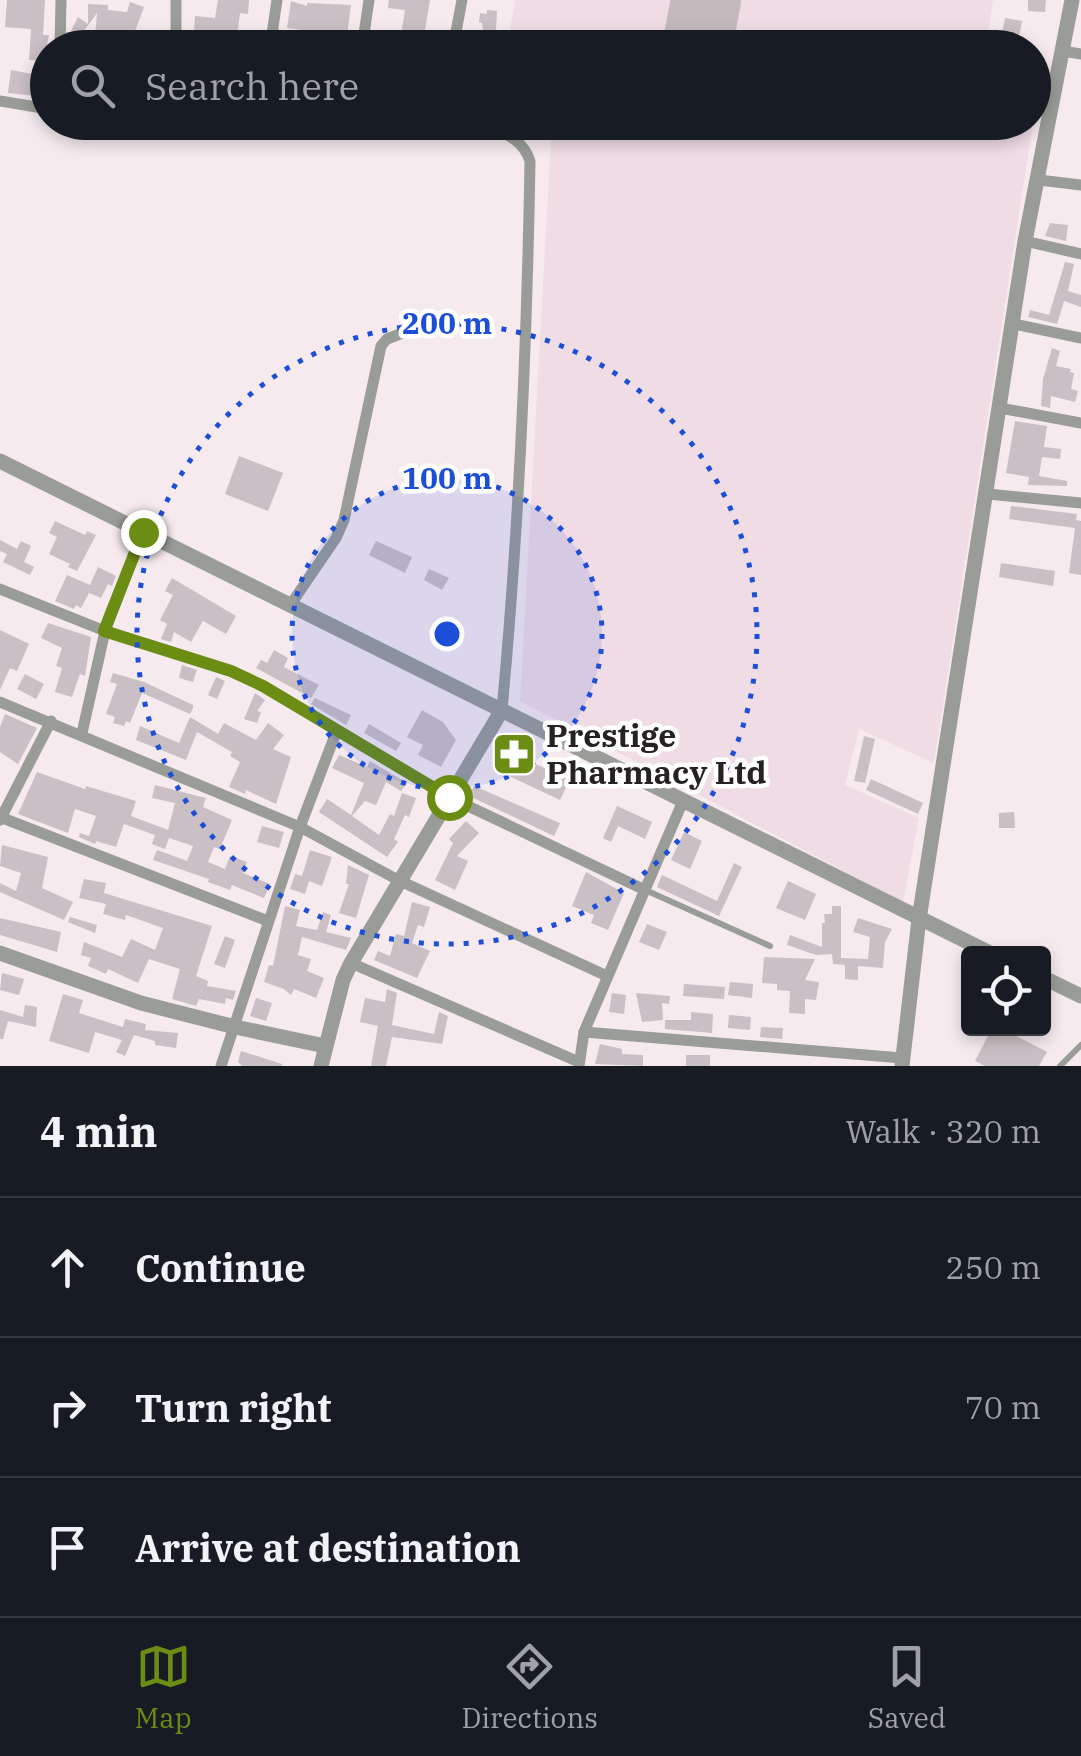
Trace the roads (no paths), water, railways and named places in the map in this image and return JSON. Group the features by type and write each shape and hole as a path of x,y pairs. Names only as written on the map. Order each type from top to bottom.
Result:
{"street":[{"path":"60,30 61,0"},
{"path":"176,0 176,30"},
{"path":"273,30 277,0"},
{"path":"365,30 369,0"},
{"path":"457,30 462,0"},
{"path":"1051,116 1072,0"},
{"path":"1063,51 1081,54"},
{"path":"0,101 30,106"},
{"path":"321,1066 351,962 502,710 519,465 530,160 527,149 518,140"},
{"path":"584,1032 902,1062 919,919 1025,241 1046,140"},
{"path":"1039,180 1081,186"},
{"path":"1025,241 1081,254"},
{"path":"1014,324 1081,338"},
{"path":"292,604 344,520 381,346 386,339 421,326"},
{"path":"1000,408 1081,423"},
{"path":"0,460 975,946"},
{"path":"988,494 1081,503"},
{"path":"82,733 104,631 143,532"},
{"path":"0,588 104,631 231,671 449,797 644,889"},
{"path":"0,702 300,827 398,880 607,976"},
{"path":"51,721 0,818 268,921"},
{"path":"221,1066 300,827 337,730"},
{"path":"351,962 579,1064 584,1032 683,801"},
{"path":"0,953 141,1003 326,1046"},
{"path":"1051,981 1081,996"}],"lane":[{"path":"644,889 770,946"},
{"path":"1060,1066 1081,1044"}],"place":[{"name":"Prestige Pharmacy Ltd","path":"514,754"}]}
